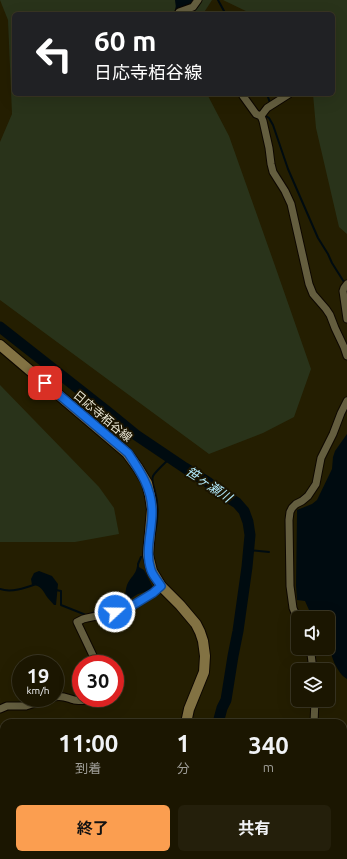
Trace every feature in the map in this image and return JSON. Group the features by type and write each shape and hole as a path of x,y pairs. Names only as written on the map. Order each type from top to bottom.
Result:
{"main road":[{"name":"日応寺栢谷線","path":"0,345 128,453 147,482 152,509 148,555 152,571 161,586 196,624 200,632 204,648 204,672 189,709 187,719"}],"street":[{"path":"178,12 193,7 198,0"},
{"path":"243,96 259,113 263,121 273,172 285,190 291,204 309,284 313,294 330,315 347,356"},
{"path":"259,113 286,96"},
{"path":"347,284 343,291 347,319"},
{"path":"294,611 290,586 290,512 296,504 308,496 316,484 321,458 347,401"},
{"path":"93,655 77,622 87,618 125,610 153,593 161,586"},
{"path":"0,709 12,706"},
{"path":"314,719 315,707"}],"green space":[{"path":"0,0 175,0 176,5 192,2 194,0 212,0 204,12 12,12 12,96 208,96 229,136 311,369 294,417 263,433 209,454 0,300 0,142 12,114 8,20"},
{"path":"223,0 347,0 347,234 339,227 316,128 313,96 335,96 335,12 248,12"},
{"path":"0,385 99,487 114,508 119,534 75,542 0,542"}],"shaded area":[{"path":"175,0 194,0 188,6 176,8"},
{"path":"347,434 347,679 341,674 335,665 332,655 335,655 335,611 310,611 305,601 297,600 296,586 297,510 312,504 317,500 332,469 335,451"},
{"path":"137,566 144,570 154,589 123,601 127,585"},
{"path":"39,571 52,576 58,584 56,605 54,605 40,587 32,585 31,579 34,573"}],"waterway":[{"path":"218,0 224,12"},
{"path":"176,12 177,6"},
{"path":"268,96 269,104"},
{"path":"263,114 269,118 273,125 288,169 318,238 344,282"},
{"name":"笹ヶ瀬川","path":"0,327 136,435 209,483 237,503 244,511 248,522 250,535 247,567 226,700 219,719"},
{"path":"155,533 158,507 152,478 170,458"},
{"path":"248,550 269,552"},
{"path":"138,567 141,557"},
{"path":"0,589 13,590 36,584"},
{"path":"56,590 61,591 61,605 86,615"},
{"path":"91,614 101,608 111,606 125,599"}],"route":[{"path":"45,383 128,453 147,482 152,509 148,555 152,571 161,586 153,593 125,610 115,612"}]}
